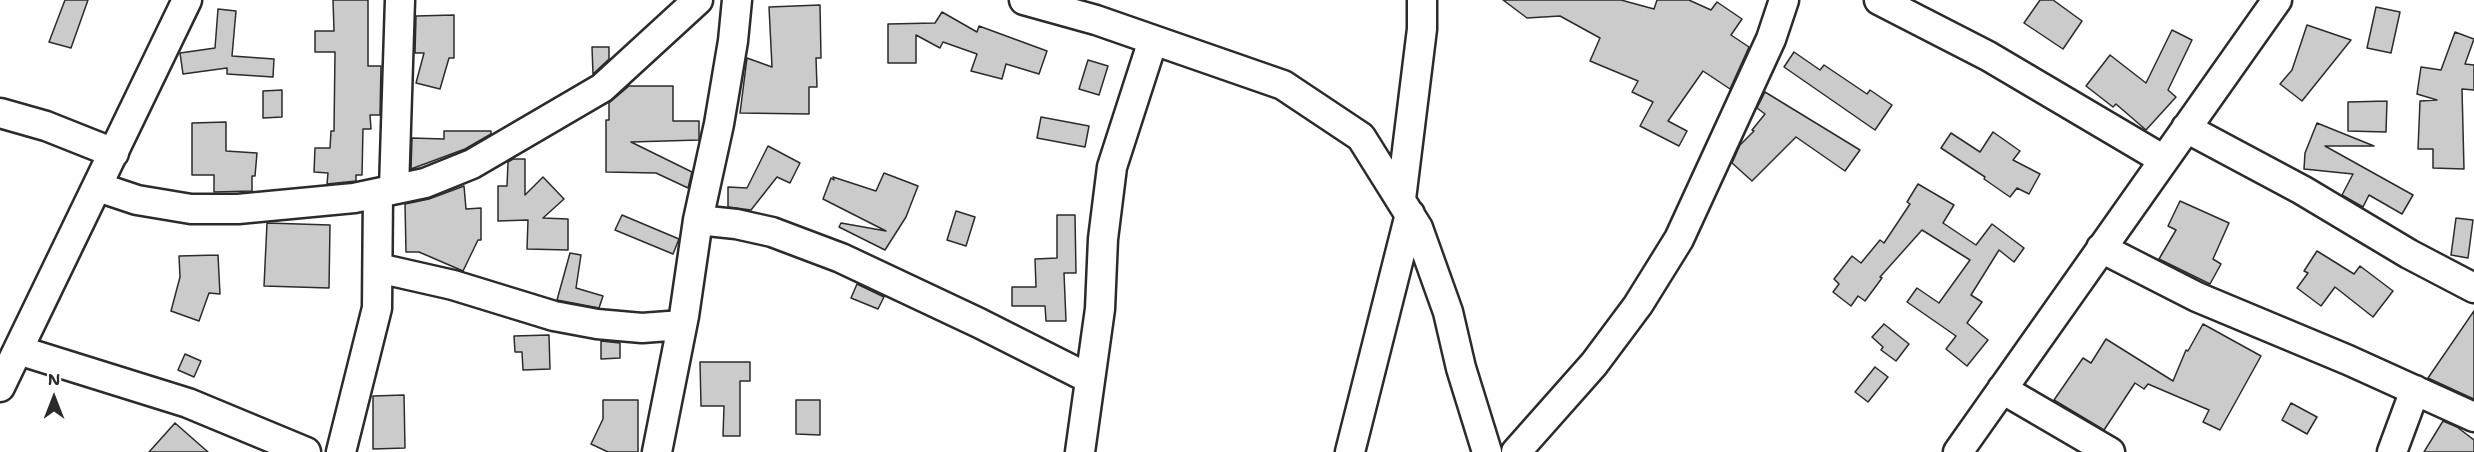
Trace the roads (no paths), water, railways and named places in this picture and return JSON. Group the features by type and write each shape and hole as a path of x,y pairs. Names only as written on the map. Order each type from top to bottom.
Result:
{"street":[{"path":"0,387 188,0"},
{"path":"341,452 377,308 378,268 400,0"},
{"path":"98,188 137,200 191,209 238,209 354,198 425,183 472,164 602,88 698,0"},
{"path":"665,448 698,220 719,124 733,41 736,0"},
{"path":"1024,0 1096,20 1282,85 1361,137 1418,228 1448,312 1461,368 1488,452"},
{"path":"1350,452 1405,206 1422,29 1422,0"},
{"path":"1516,452 1594,364 1638,305 1679,239 1771,39 1785,0"},
{"path":"1880,0 1988,56 2164,160"},
{"path":"1958,452 2277,0"},
{"path":"1080,452 1100,309 1103,239 1112,166 1153,40"},
{"path":"0,114 46,126 114,153"},
{"path":"2186,128 2302,190 2409,254 2474,288"},
{"path":"698,220 736,224 772,232 841,258 979,323 1090,379"},
{"path":"2102,248 2197,297 2474,417"},
{"path":"378,268 453,285 554,316 597,324 642,328 682,325"},
{"path":"18,350 188,403 306,452"},
{"path":"2002,389 2110,452"},
{"path":"2392,452 2415,390"}]}
